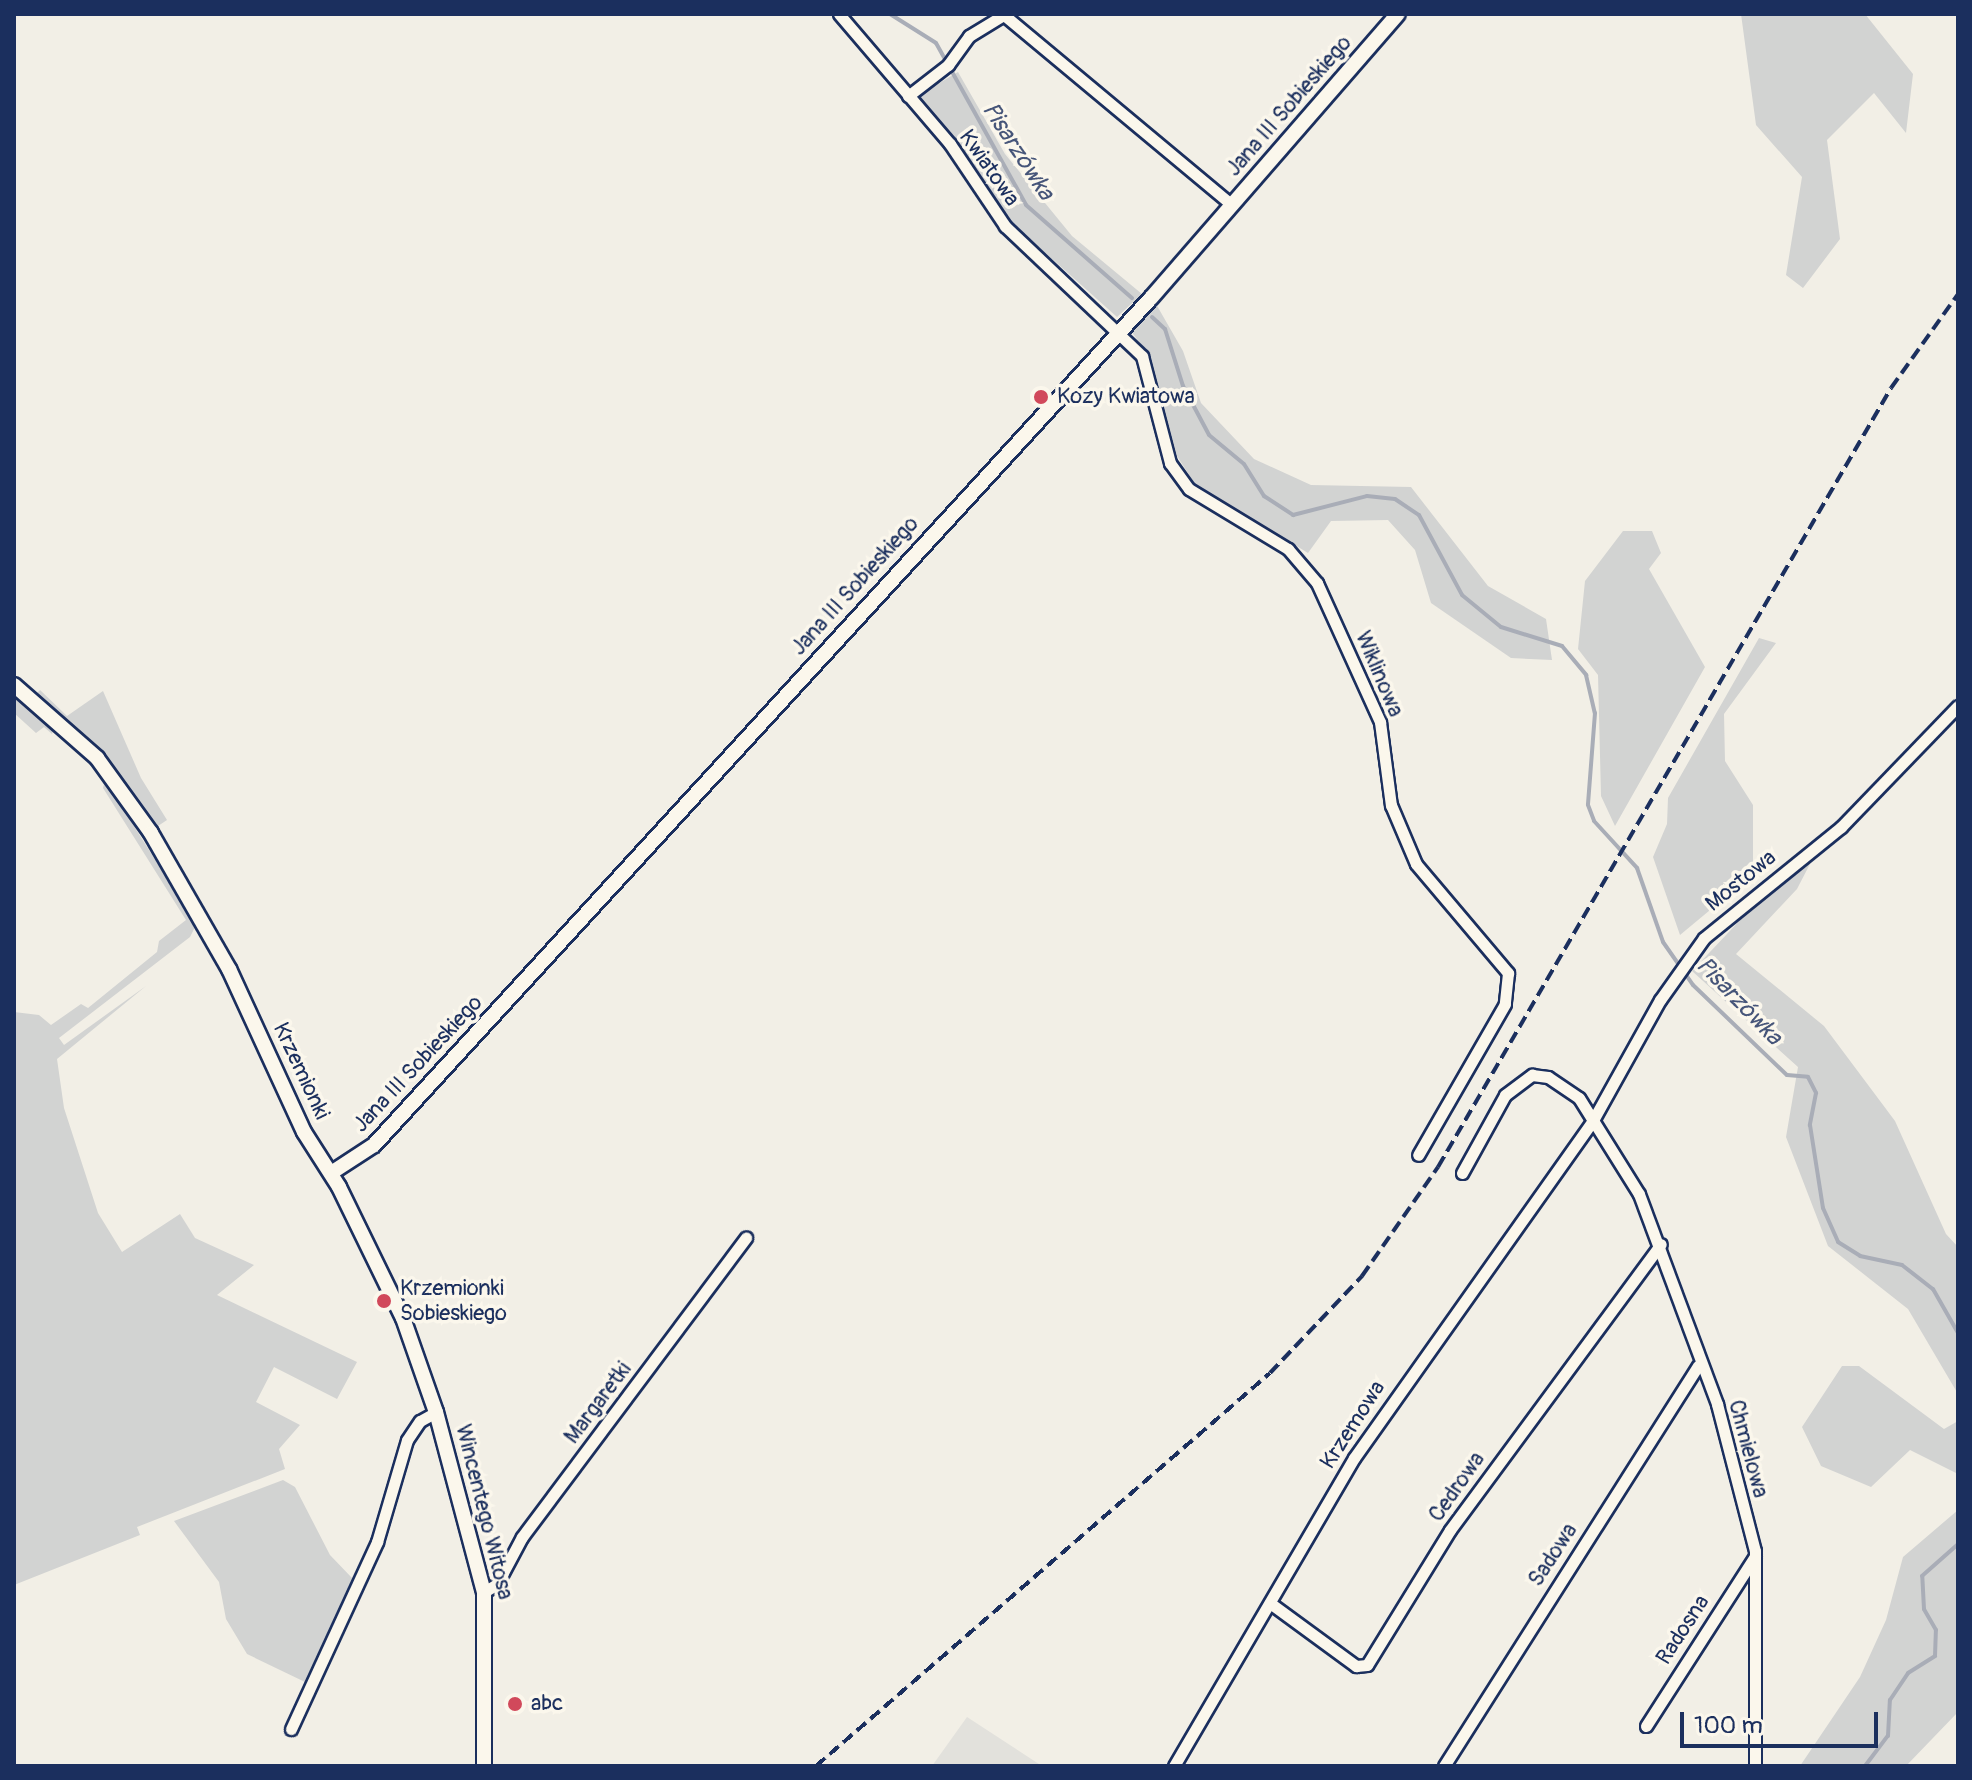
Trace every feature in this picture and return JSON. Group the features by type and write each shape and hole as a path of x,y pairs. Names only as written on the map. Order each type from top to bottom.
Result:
{"street":[{"name":"Kwiatowa","path":"839,14 950,144 1005,226 1120,331"},
{"path":"908,96 948,65 969,36 1004,14 1232,205"},
{"name":"Jana III Sobieskiego","path":"331,1173 374,1145 1151,298 1398,14"},
{"name":"Wiklinowa","path":"1120,331 1142,356 1170,463 1189,489 1288,549 1317,583 1380,722 1391,805 1416,864 1508,973 1505,1004 1418,1155"},
{"name":"Krzemionki","path":"14,685 85,746 139,814 217,948 304,1132 331,1173 403,1318 436,1412"},
{"name":"Mostowa","path":"1592,1122 1660,1000 1704,938 1841,827 1958,706"},
{"path":"1462,1173 1505,1095 1532,1075 1548,1077 1579,1098 1592,1122"},
{"name":"Chmielowa","path":"1592,1122 1639,1194 1661,1244 1698,1366 1717,1404 1755,1556 1755,1766"},
{"name":"Krzemowa","path":"1174,1766 1428,1346 1592,1122"},
{"name":"Margaretki","path":"484,1592 497,1584 522,1537 746,1238"},
{"name":"Cedrowa","path":"1270,1603 1356,1666 1367,1665 1450,1530 1661,1244"},
{"name":"Sadowa","path":"1444,1766 1698,1366"},
{"path":"291,1729 377,1542 407,1440 420,1421 436,1412"},
{"name":"Wincentego Witosa","path":"436,1412 484,1592 484,1766"},
{"name":"Radosna","path":"1646,1726 1755,1556"}],"shaded area":[{"path":"1741,14 1865,14 1913,74 1906,133 1874,93 1827,140 1840,239 1803,288 1786,275 1802,177 1756,125"},
{"path":"958,72 1005,154 1072,236 1142,294 1117,317 1011,222 919,95"},
{"path":"1156,304 1183,351 1201,403 1254,459 1311,485 1411,487 1488,586 1546,619 1552,660 1511,658 1431,603 1415,550 1388,520 1331,521 1308,553 1195,484 1177,456 1149,356 1131,331"},
{"path":"1623,531 1652,531 1661,553 1649,569 1705,667 1615,826 1601,796 1598,675 1578,649 1585,581"},
{"path":"1759,638 1776,643 1724,714 1725,761 1753,805 1753,861 1745,881 1680,935 1653,857 1667,824 1668,798"},
{"path":"40,690 67,716 103,691 141,778 167,820 155,828 112,767 36,694"},
{"path":"14,694 54,728 52,734 44,727 36,733 14,713"},
{"path":"105,780 196,925 190,937 59,1038 64,1045 146,986 57,1059 64,1108 98,1213 122,1252 180,1214 195,1238 254,1265 217,1295 357,1362 337,1399 274,1367 256,1402 300,1425 279,1449 285,1469 137,1527 140,1535 14,1585 14,1012 39,1015 51,1025 81,1004 88,1008 157,952 159,941 186,920 103,788"},
{"path":"1812,860 1797,889 1736,954 1824,1026 1895,1121 1946,1234 1958,1247 1958,1394 1908,1309 1828,1246 1786,1137 1798,1067 1692,971 1761,898"},
{"path":"1842,1366 1859,1366 1944,1429 1958,1421 1958,1474 1910,1450 1871,1487 1821,1466 1802,1427"},
{"path":"283,1480 295,1487 330,1555 353,1579 305,1682 247,1654 226,1619 219,1582 174,1521"},
{"path":"1958,1510 1958,1712 1906,1766 1800,1766 1860,1677 1886,1620 1903,1557"},
{"path":"967,1717 1042,1766 932,1766"}],"waterway":[{"name":"Pisarzówka","path":"890,14 936,43 1026,205 1132,298"},
{"name":"Pisarzówka","path":"1152,317 1165,329 1183,386 1209,435 1244,464 1264,496 1293,515 1367,496 1395,499 1419,515 1462,595 1501,627 1562,646 1586,675 1595,713 1588,805 1594,821 1637,868 1663,942 1693,985 1787,1075 1808,1077 1816,1093 1810,1125 1823,1208 1838,1242 1860,1256 1902,1265 1933,1289 1958,1333"},
{"name":"Pisarzówka","path":"1865,1766 1888,1736 1890,1700 1908,1673 1935,1656 1936,1630 1924,1609 1922,1576 1958,1544"}],"railway":[{"path":"816,1766 1270,1373 1362,1276 1438,1167 1891,388 1958,294"}],"place":[{"name":"Kozy Kwiatowa","path":"1041,397"},
{"name":"Krzemionki Sobieskiego","path":"384,1301"},
{"name":"abc","path":"515,1704"}]}
